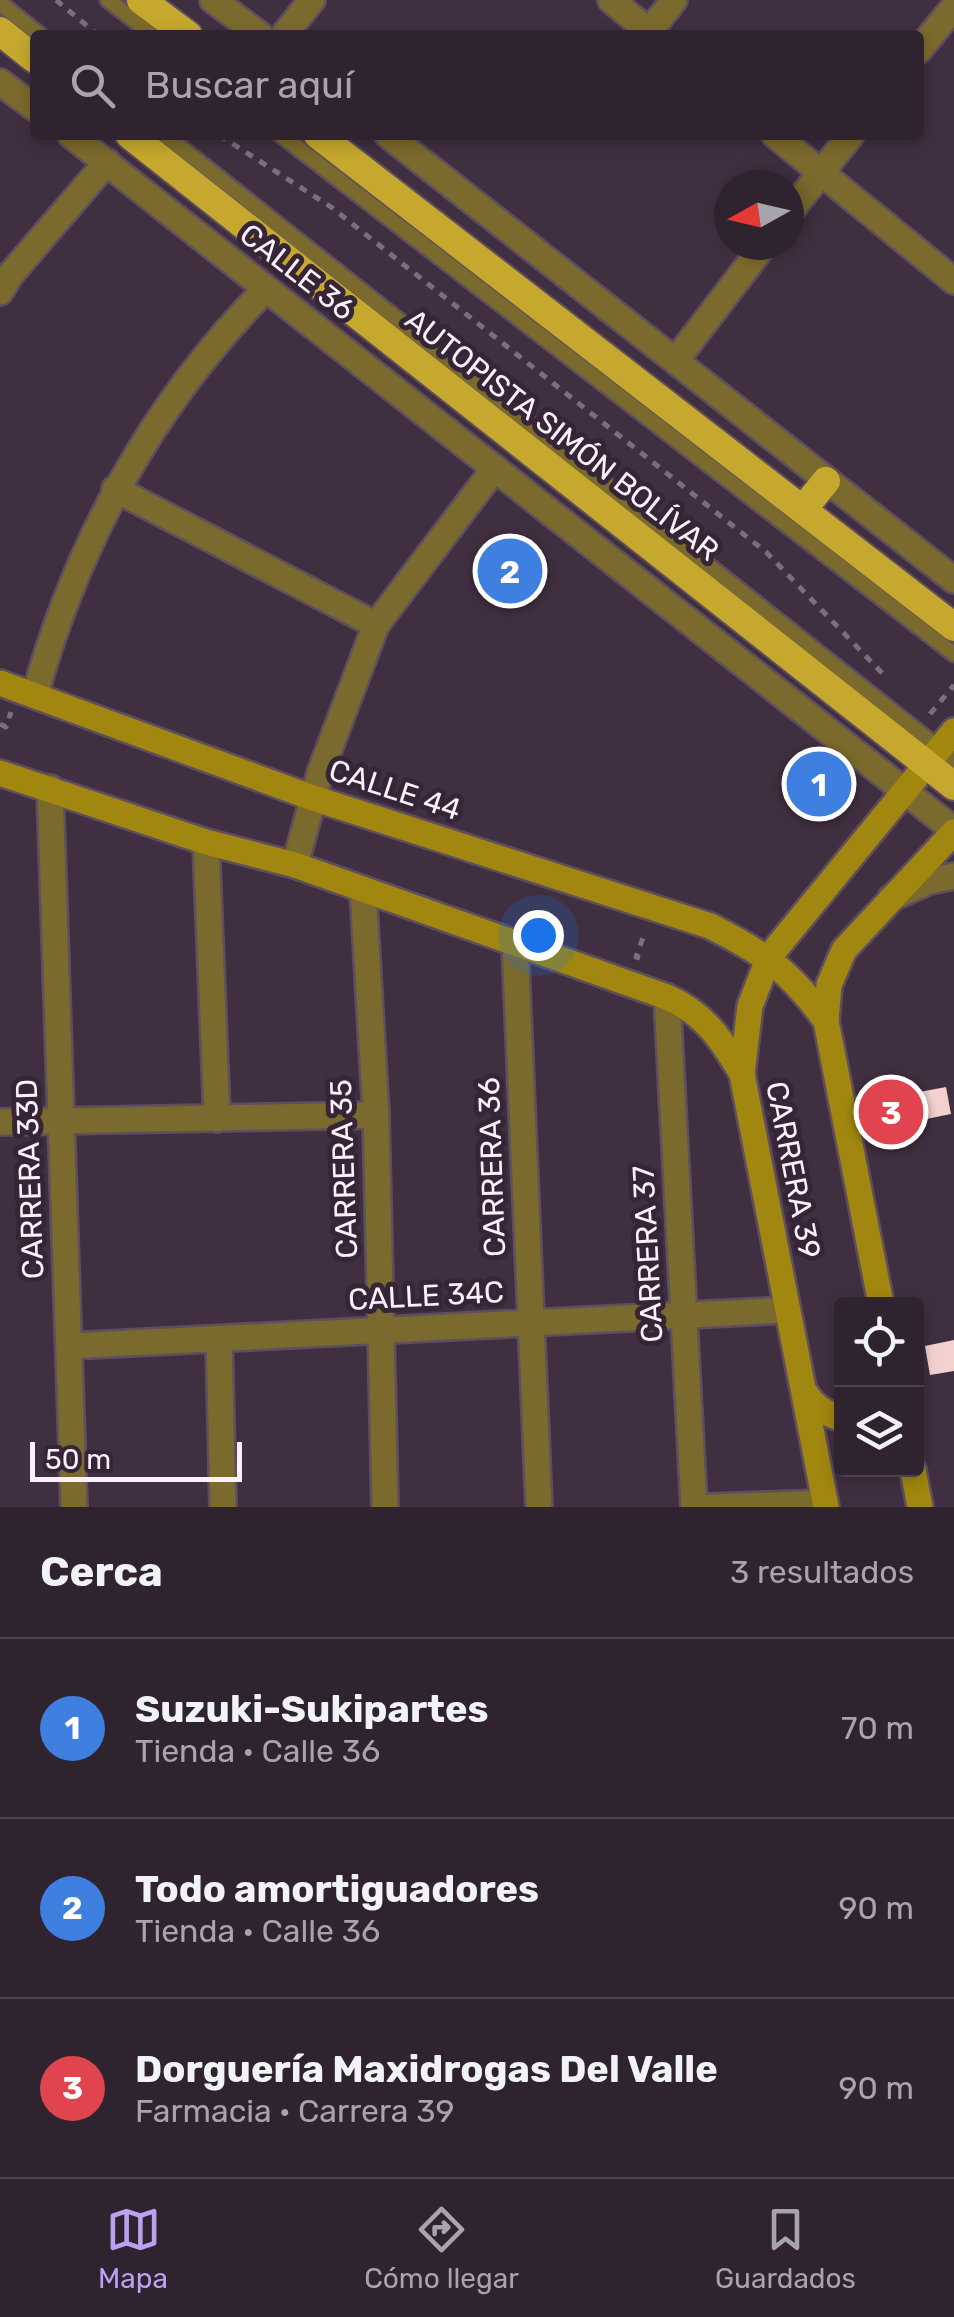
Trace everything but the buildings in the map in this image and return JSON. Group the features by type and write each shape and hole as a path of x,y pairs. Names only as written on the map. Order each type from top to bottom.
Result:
{"highway":[{"path":"142,0 181,30"},
{"path":"0,31 30,55"},
{"name":"AUTOPISTA SIMÓN BOLÍVAR","path":"137,140 945,748 954,786"},
{"path":"325,140 954,626"},
{"path":"804,508 826,481"}],"main road":[{"name":"CALLE 44","path":"0,683 313,798 710,926 768,957 804,990 826,1021"},
{"name":"CARRERA 39","path":"826,1505 742,1074 750,1006 768,957 904,790 945,748"},
{"path":"0,773 206,842 295,865 658,994 702,1017 742,1074"},
{"name":"CARRERA 39","path":"880,1297 826,1021 829,985 844,950 954,831"},
{"path":"803,1387 812,1402 834,1416"},
{"path":"914,1477 920,1507"}],"street":[{"path":"213,0 253,30"},
{"path":"288,30 312,0"},
{"path":"610,0 647,30"},
{"path":"653,30 674,0"},
{"path":"924,43 953,3"},
{"path":"0,82 30,104"},
{"name":"CALLE 36","path":"78,140 954,831"},
{"path":"394,140 954,580"},
{"path":"782,140 954,281"},
{"path":"804,194 847,140"},
{"path":"0,292 107,162"},
{"path":"676,360 753,260"},
{"path":"36,695 73,578 115,489 176,394 266,289"},
{"path":"295,865 313,798 376,626 495,468"},
{"path":"115,489 376,626"},
{"name":"CARRERA 33D","path":"50,788 74,1507"},
{"path":"206,842 217,1118"},
{"path":"891,898 954,876"},
{"name":"CARRERA 35","path":"363,889 376,1115 385,1507"},
{"name":"CARRERA 36","path":"515,944 538,1507"},
{"name":"CARRERA 37","path":"658,994 684,1315 694,1507"},
{"path":"0,1122 376,1115"},
{"name":"CALLE 34C","path":"69,1346 787,1310"},
{"path":"219,1338 223,1507"},
{"path":"708,1507 826,1505"}],"lane":[{"path":"108,0 147,30"},
{"path":"0,4 34,30"},
{"path":"171,140 945,748"},
{"path":"287,140 954,654"}],"path":[{"path":"56,0 92,30"},
{"path":"227,140 331,208 766,552 882,674"},
{"path":"917,707 945,748"},
{"path":"658,994 658,964 636,956 645,932 664,938 673,914"}],"place":[{"name":"Todo amortiguadores","path":"510,571"},
{"name":"Suzuki-Sukipartes","path":"819,784"},
{"name":"Dorguería Maxidrogas Del Valle","path":"891,1112"}]}
